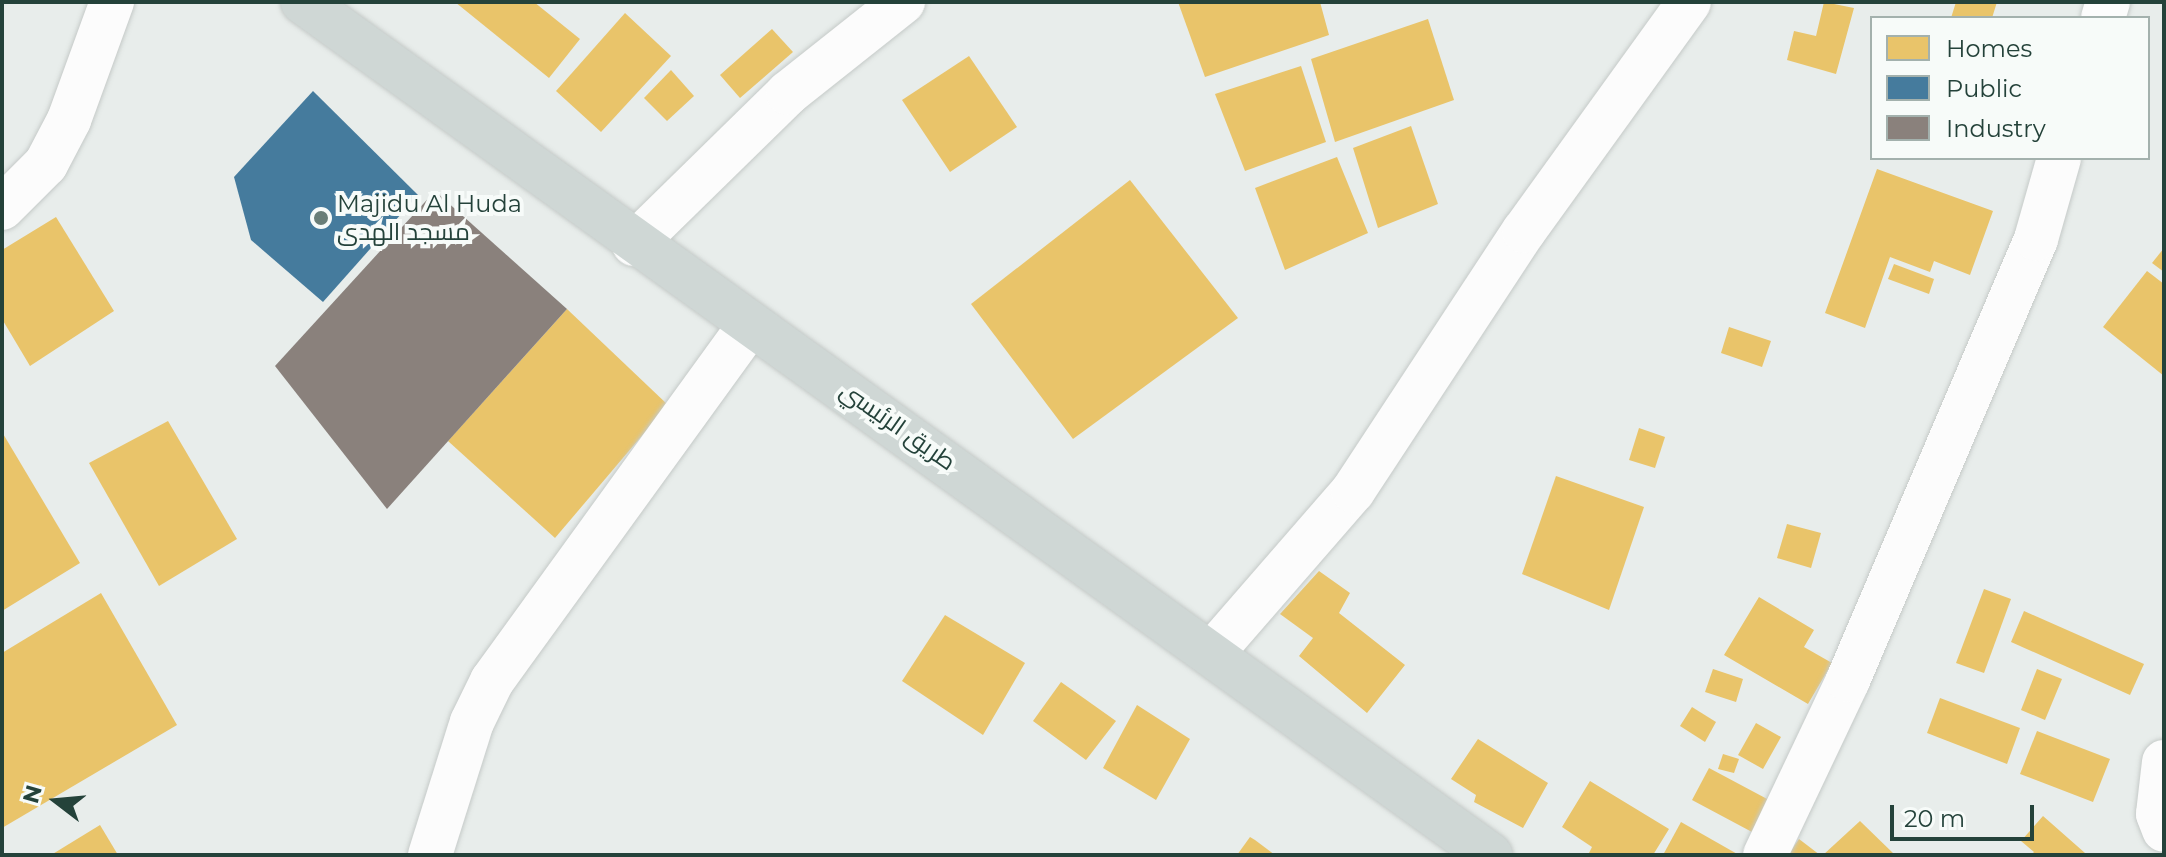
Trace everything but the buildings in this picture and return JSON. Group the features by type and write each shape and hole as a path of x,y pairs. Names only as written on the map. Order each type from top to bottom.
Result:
{"main road":[{"name":"طريق الرئيسي","path":"303,2 634,244 1213,652 1490,855"}],"street":[{"path":"2,208 46,164 69,120 112,2"},
{"path":"634,244 788,93 903,2"},
{"path":"1213,652 1353,491 1524,231 1689,2"},
{"path":"1765,855 1848,680 2036,239 2058,160"},
{"path":"430,855 472,722 492,681 750,325"},
{"path":"2164,762 2158,814 2164,830"}],"place":[{"name":"Majidu Al Huda مسجد الهدى","path":"321,218"}]}
